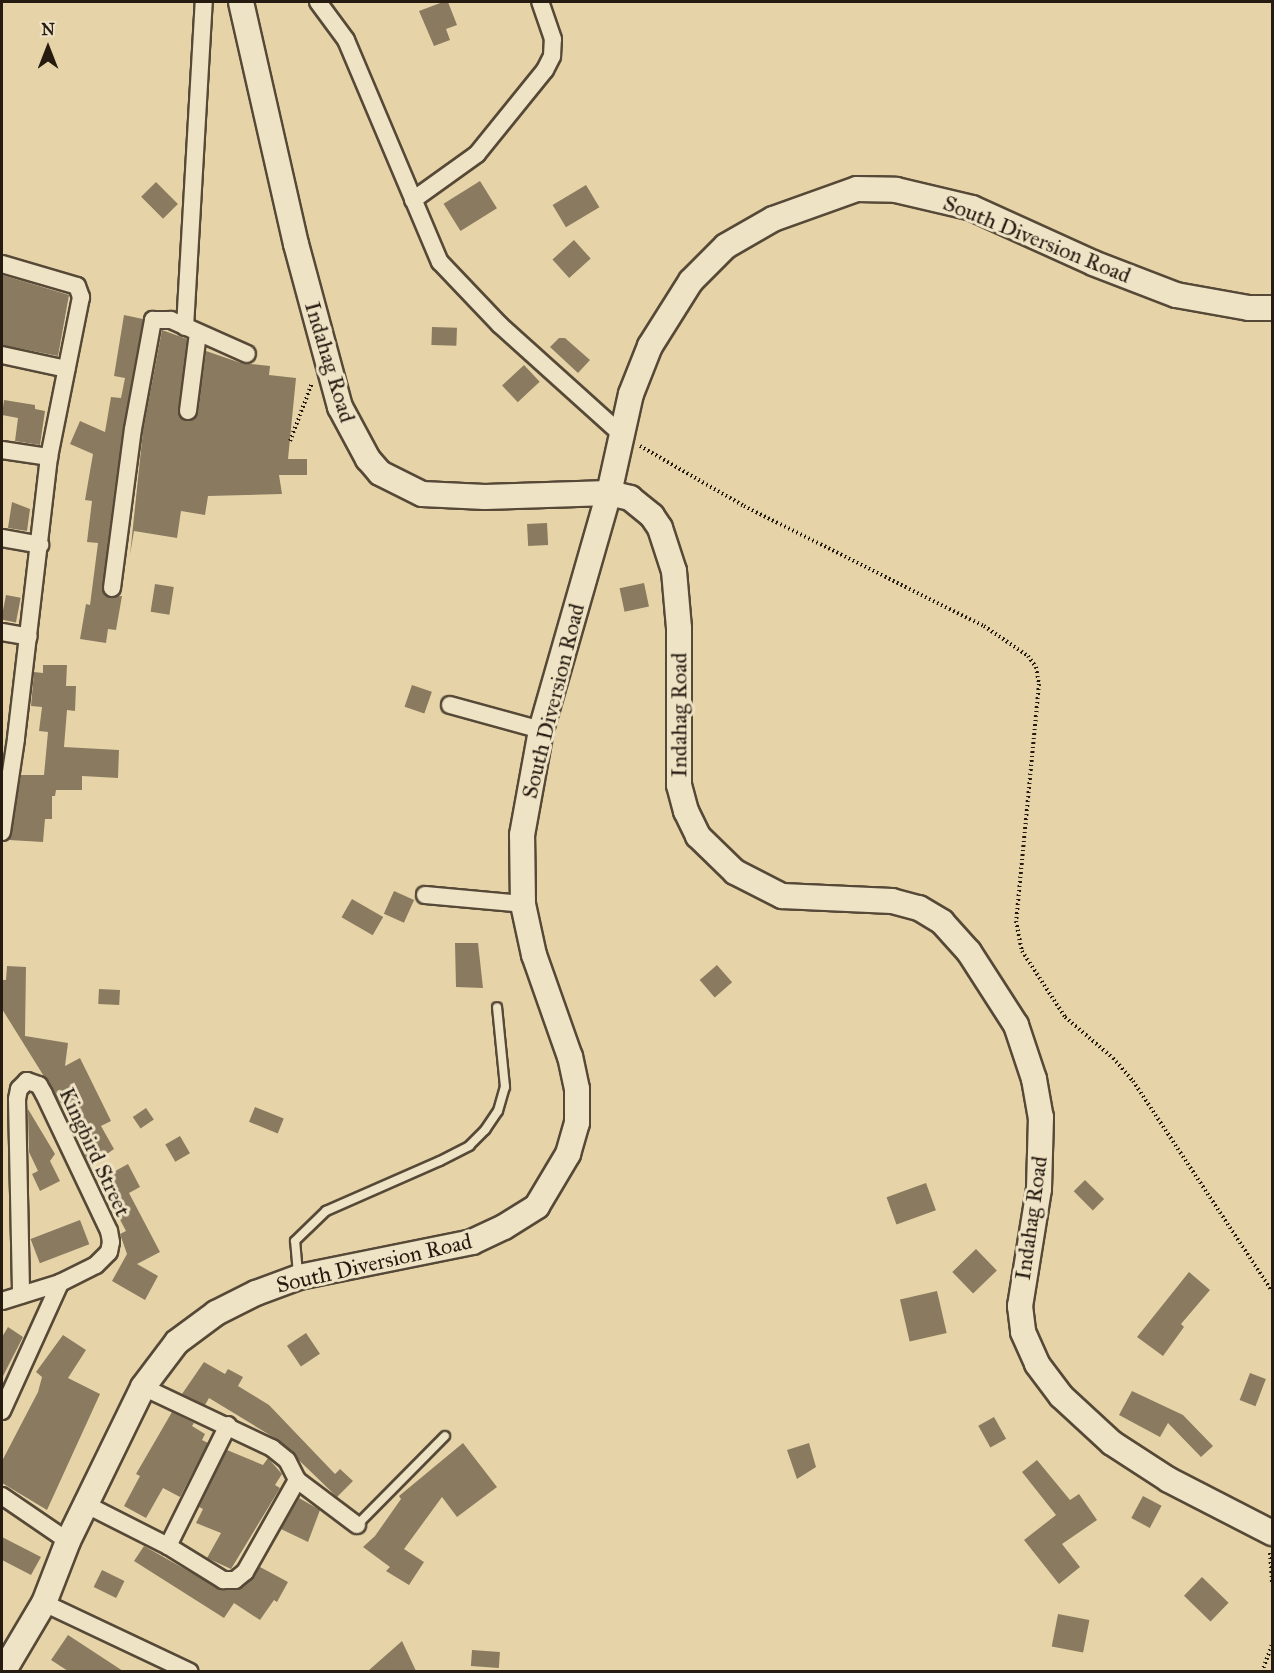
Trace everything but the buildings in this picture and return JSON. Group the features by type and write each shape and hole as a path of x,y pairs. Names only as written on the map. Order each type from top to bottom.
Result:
{"main road":[{"name":"Indahag Road","path":"241,2 296,244 340,407 368,459 380,472 422,494 485,497 609,493 630,498 652,516 674,571 679,628 679,785 686,811 699,836 735,872 782,896 892,900 919,908 942,922 969,952 1016,1025 1032,1070 1041,1117 1039,1189 1020,1306 1023,1332 1037,1364 1061,1396 1112,1443 1169,1480 1271,1530"},
{"name":"South Diversion Road","path":"3,1671 44,1603 68,1541 143,1387 177,1341 216,1313 256,1293 299,1277 472,1242 522,1218 537,1206 567,1154 579,1104 570,1057 537,965 523,904 522,835 541,730 609,493 631,394 650,346 691,281 726,246 772,219 857,189 896,190 934,197 972,208 1093,263 1176,295 1249,308 1272,308"}],"street":[{"path":"188,411 204,2"},
{"path":"318,2 346,40 432,249 450,276 622,435"},
{"path":"412,200 477,154 545,70 552,56 553,39 540,2"},
{"path":"2,264 64,281 81,291 49,457 29,637 9,738 2,824"},
{"path":"112,588 152,324 165,318 247,354"},
{"path":"2,355 67,369"},
{"path":"2,450 49,457"},
{"path":"2,538 40,545"},
{"path":"2,632 29,637"},
{"path":"450,705 541,730"},
{"path":"425,895 523,904"},
{"name":"Kingbird Street","path":"21,1295 17,1099 19,1089 27,1081 39,1085 109,1231 109,1252 96,1265 60,1283"},
{"path":"2,1301 60,1283"},
{"path":"2,1411 60,1283"},
{"path":"143,1387 228,1425 279,1454 297,1480 357,1525"},
{"path":"168,1546 228,1425"},
{"path":"87,1505 168,1546 223,1580 235,1580 244,1572 297,1480"},
{"path":"2,1496 68,1541"},
{"path":"44,1603 190,1671"}],"lane":[{"path":"299,1277 296,1241 326,1211 440,1161 469,1146 485,1130 498,1111 505,1087 497,1007"},
{"path":"357,1525 445,1436"}],"path":[{"path":"290,441 314,376"},
{"path":"622,435 744,506 984,626 1028,656 1036,667 1039,684 1016,921 1022,951 1065,1017 1113,1058 1132,1081 1272,1291"},
{"path":"1271,1530 1272,1582"},
{"path":"1262,1671 1272,1646"}]}
